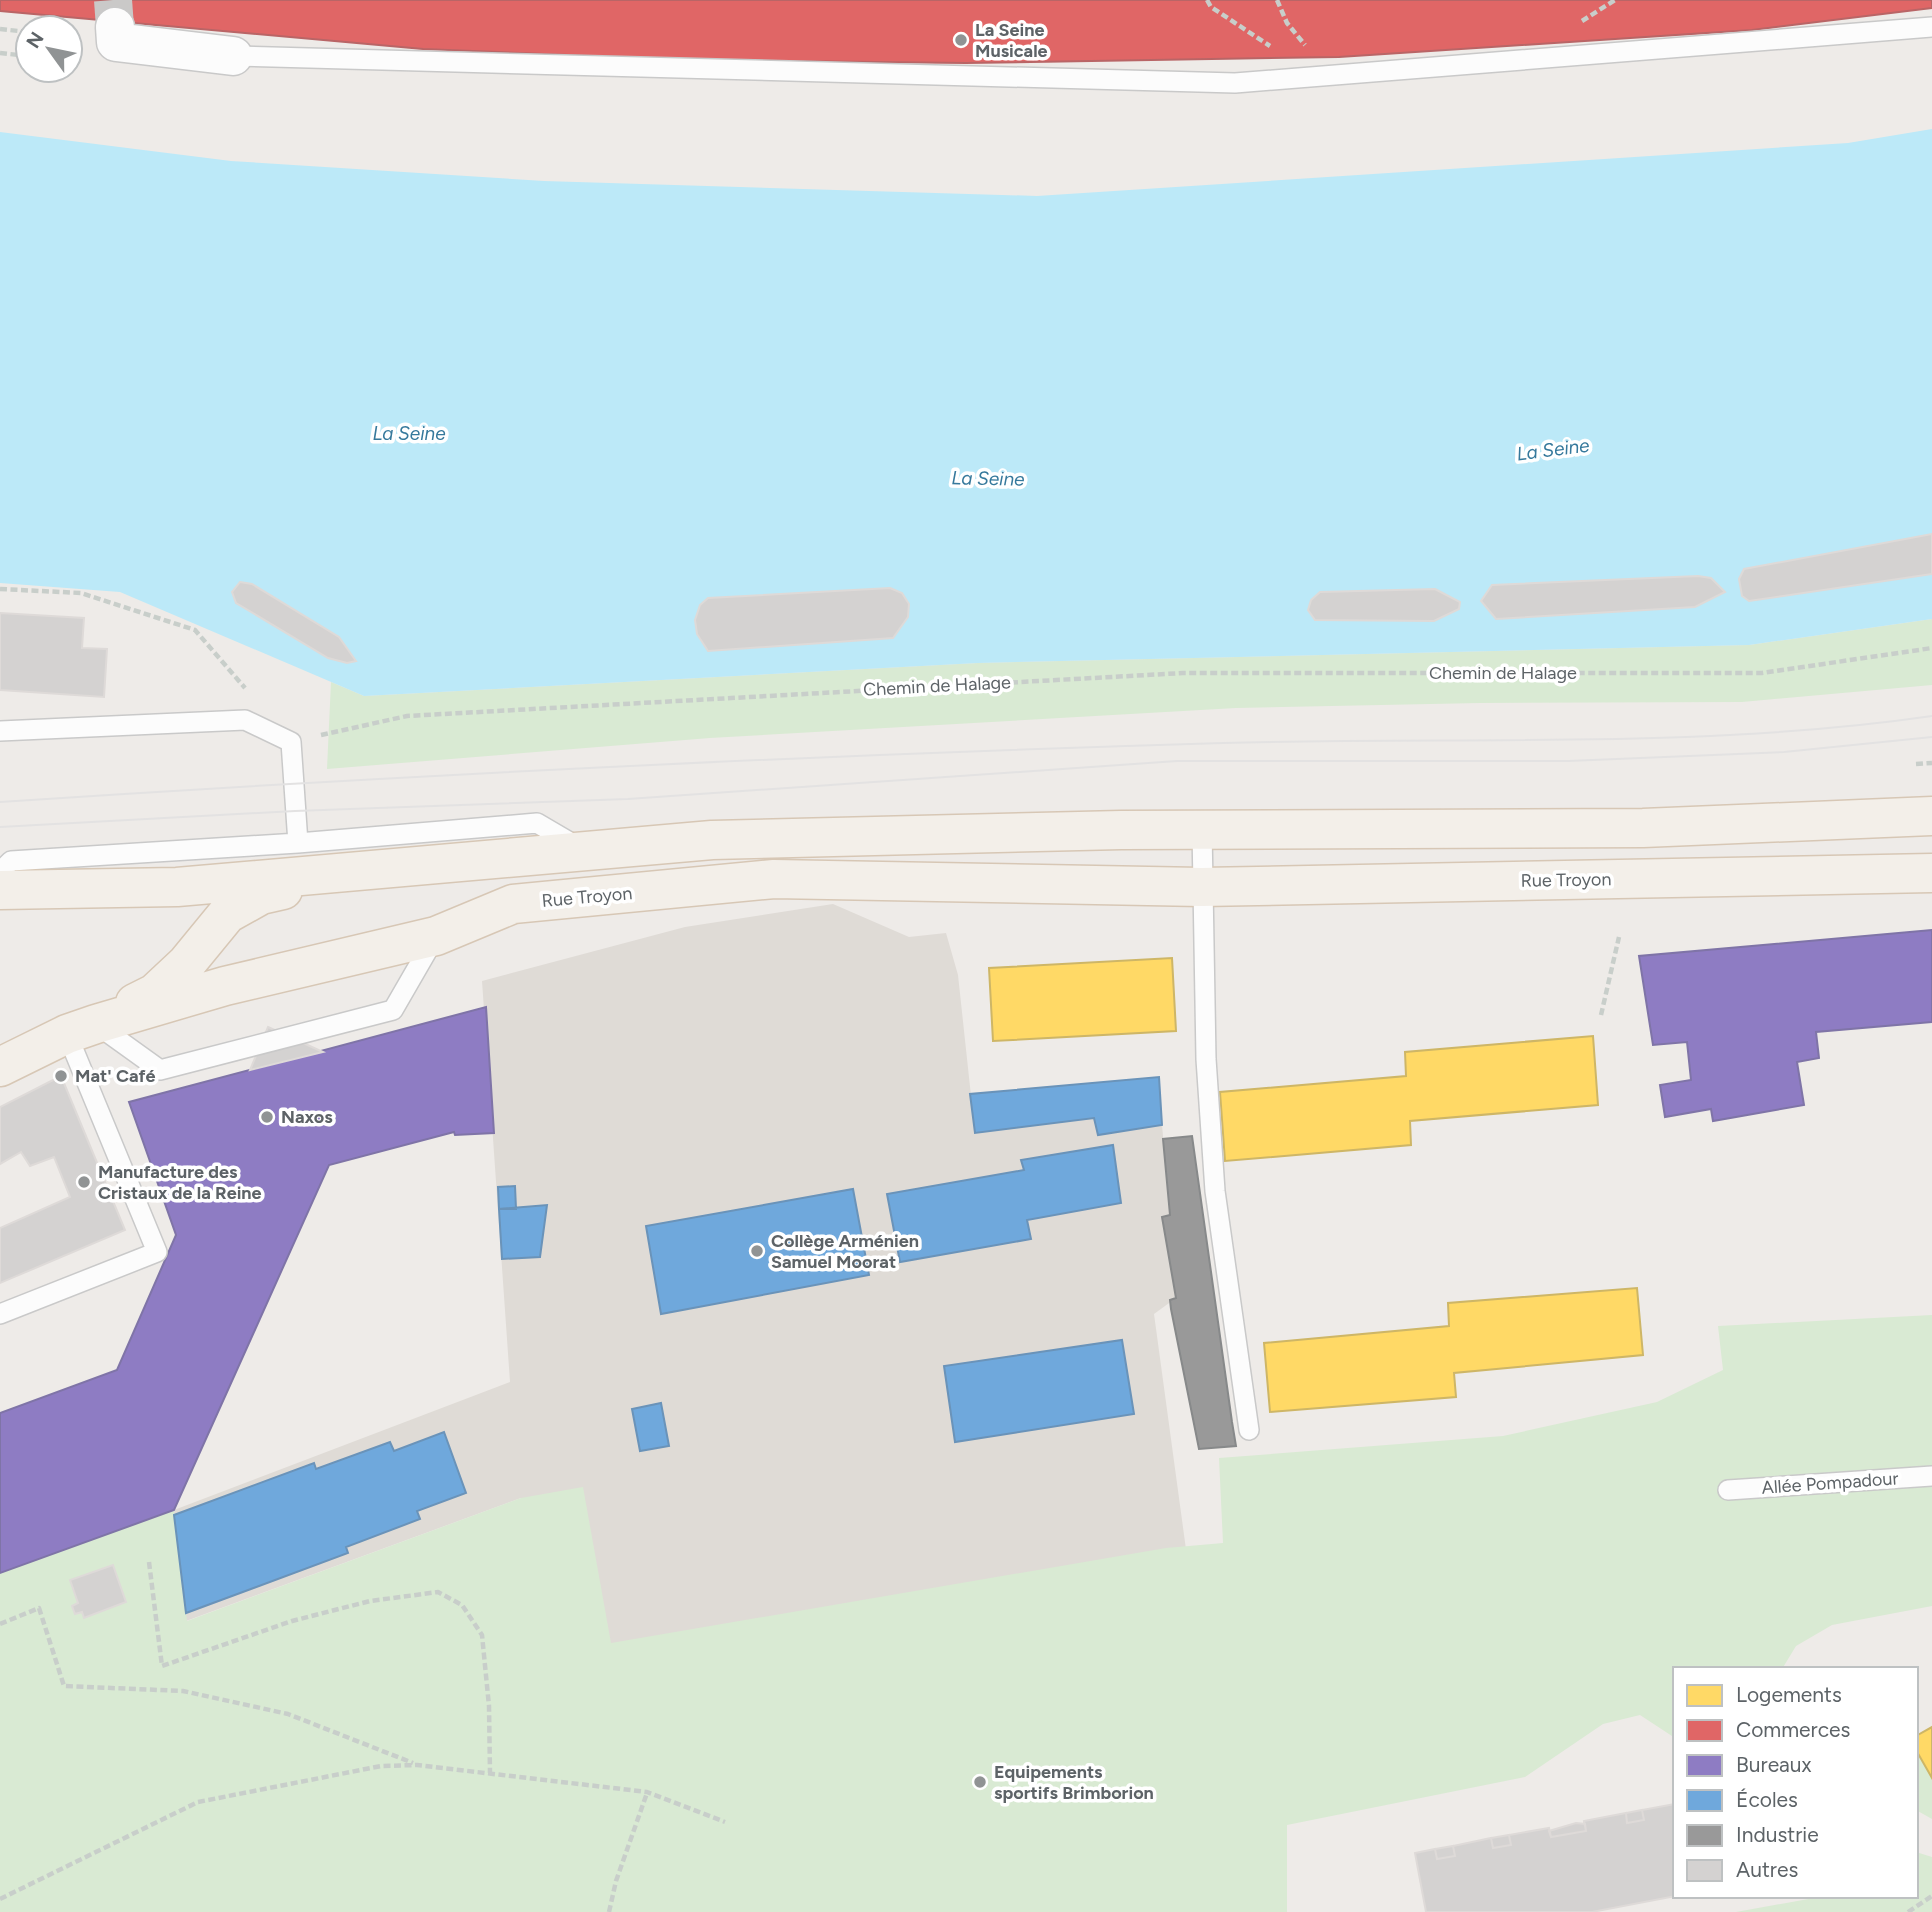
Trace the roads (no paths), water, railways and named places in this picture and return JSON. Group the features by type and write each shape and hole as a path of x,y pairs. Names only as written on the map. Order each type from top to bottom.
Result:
{"main road":[{"path":"0,890 177,887 712,840 1202,829 1643,828 1932,816"},
{"path":"81,1029 155,993 186,964 227,914 261,895 352,873"},
{"name":"Rue Troyon","path":"0,1067 81,1029 225,986 436,936 513,904 774,879 1201,887 1932,873"},
{"path":"177,887 199,902 201,937 186,964"}],"street":[{"path":"115,27 116,42 233,56"}],"lane":[{"path":"233,56 1235,83 1932,27"},
{"path":"0,731 127,728 245,720 291,742 298,843"},
{"path":"0,872 11,861 298,843 537,823 588,853"},
{"path":"1202,829 1206,1059 1215,1191 1249,1430"},
{"path":"81,1029 160,1070 393,1010 436,936"},
{"path":"0,1314 157,1252 81,1029"},
{"name":"Allée Pompadour","path":"1728,1490 1932,1476"}],"water":[{"name":"La Seine","path":"1932,129 1932,619 1749,645 978,663 364,696 120,592 0,583 0,132 231,161 544,181 1037,196 1848,143"}],"tunnel":[{"path":"113,0 115,27"}],"tram line":[{"path":"0,802 306,783 917,753 1312,741 1667,738 1844,727 1932,716"},
{"path":"0,827 295,811 628,799 1177,761 1568,761 1784,752 1932,737"}],"place":[{"name":"La Seine Musicale","path":"961,40"},
{"name":"Mat' Café","path":"61,1076"},
{"name":"Naxos","path":"267,1117"},
{"name":"Manufacture des Cristaux de la Reine","path":"84,1182"},
{"name":"Collège Arménien Samuel Moorat","path":"757,1251"},
{"name":"Equipements sportifs Brimborion","path":"980,1782"}]}
